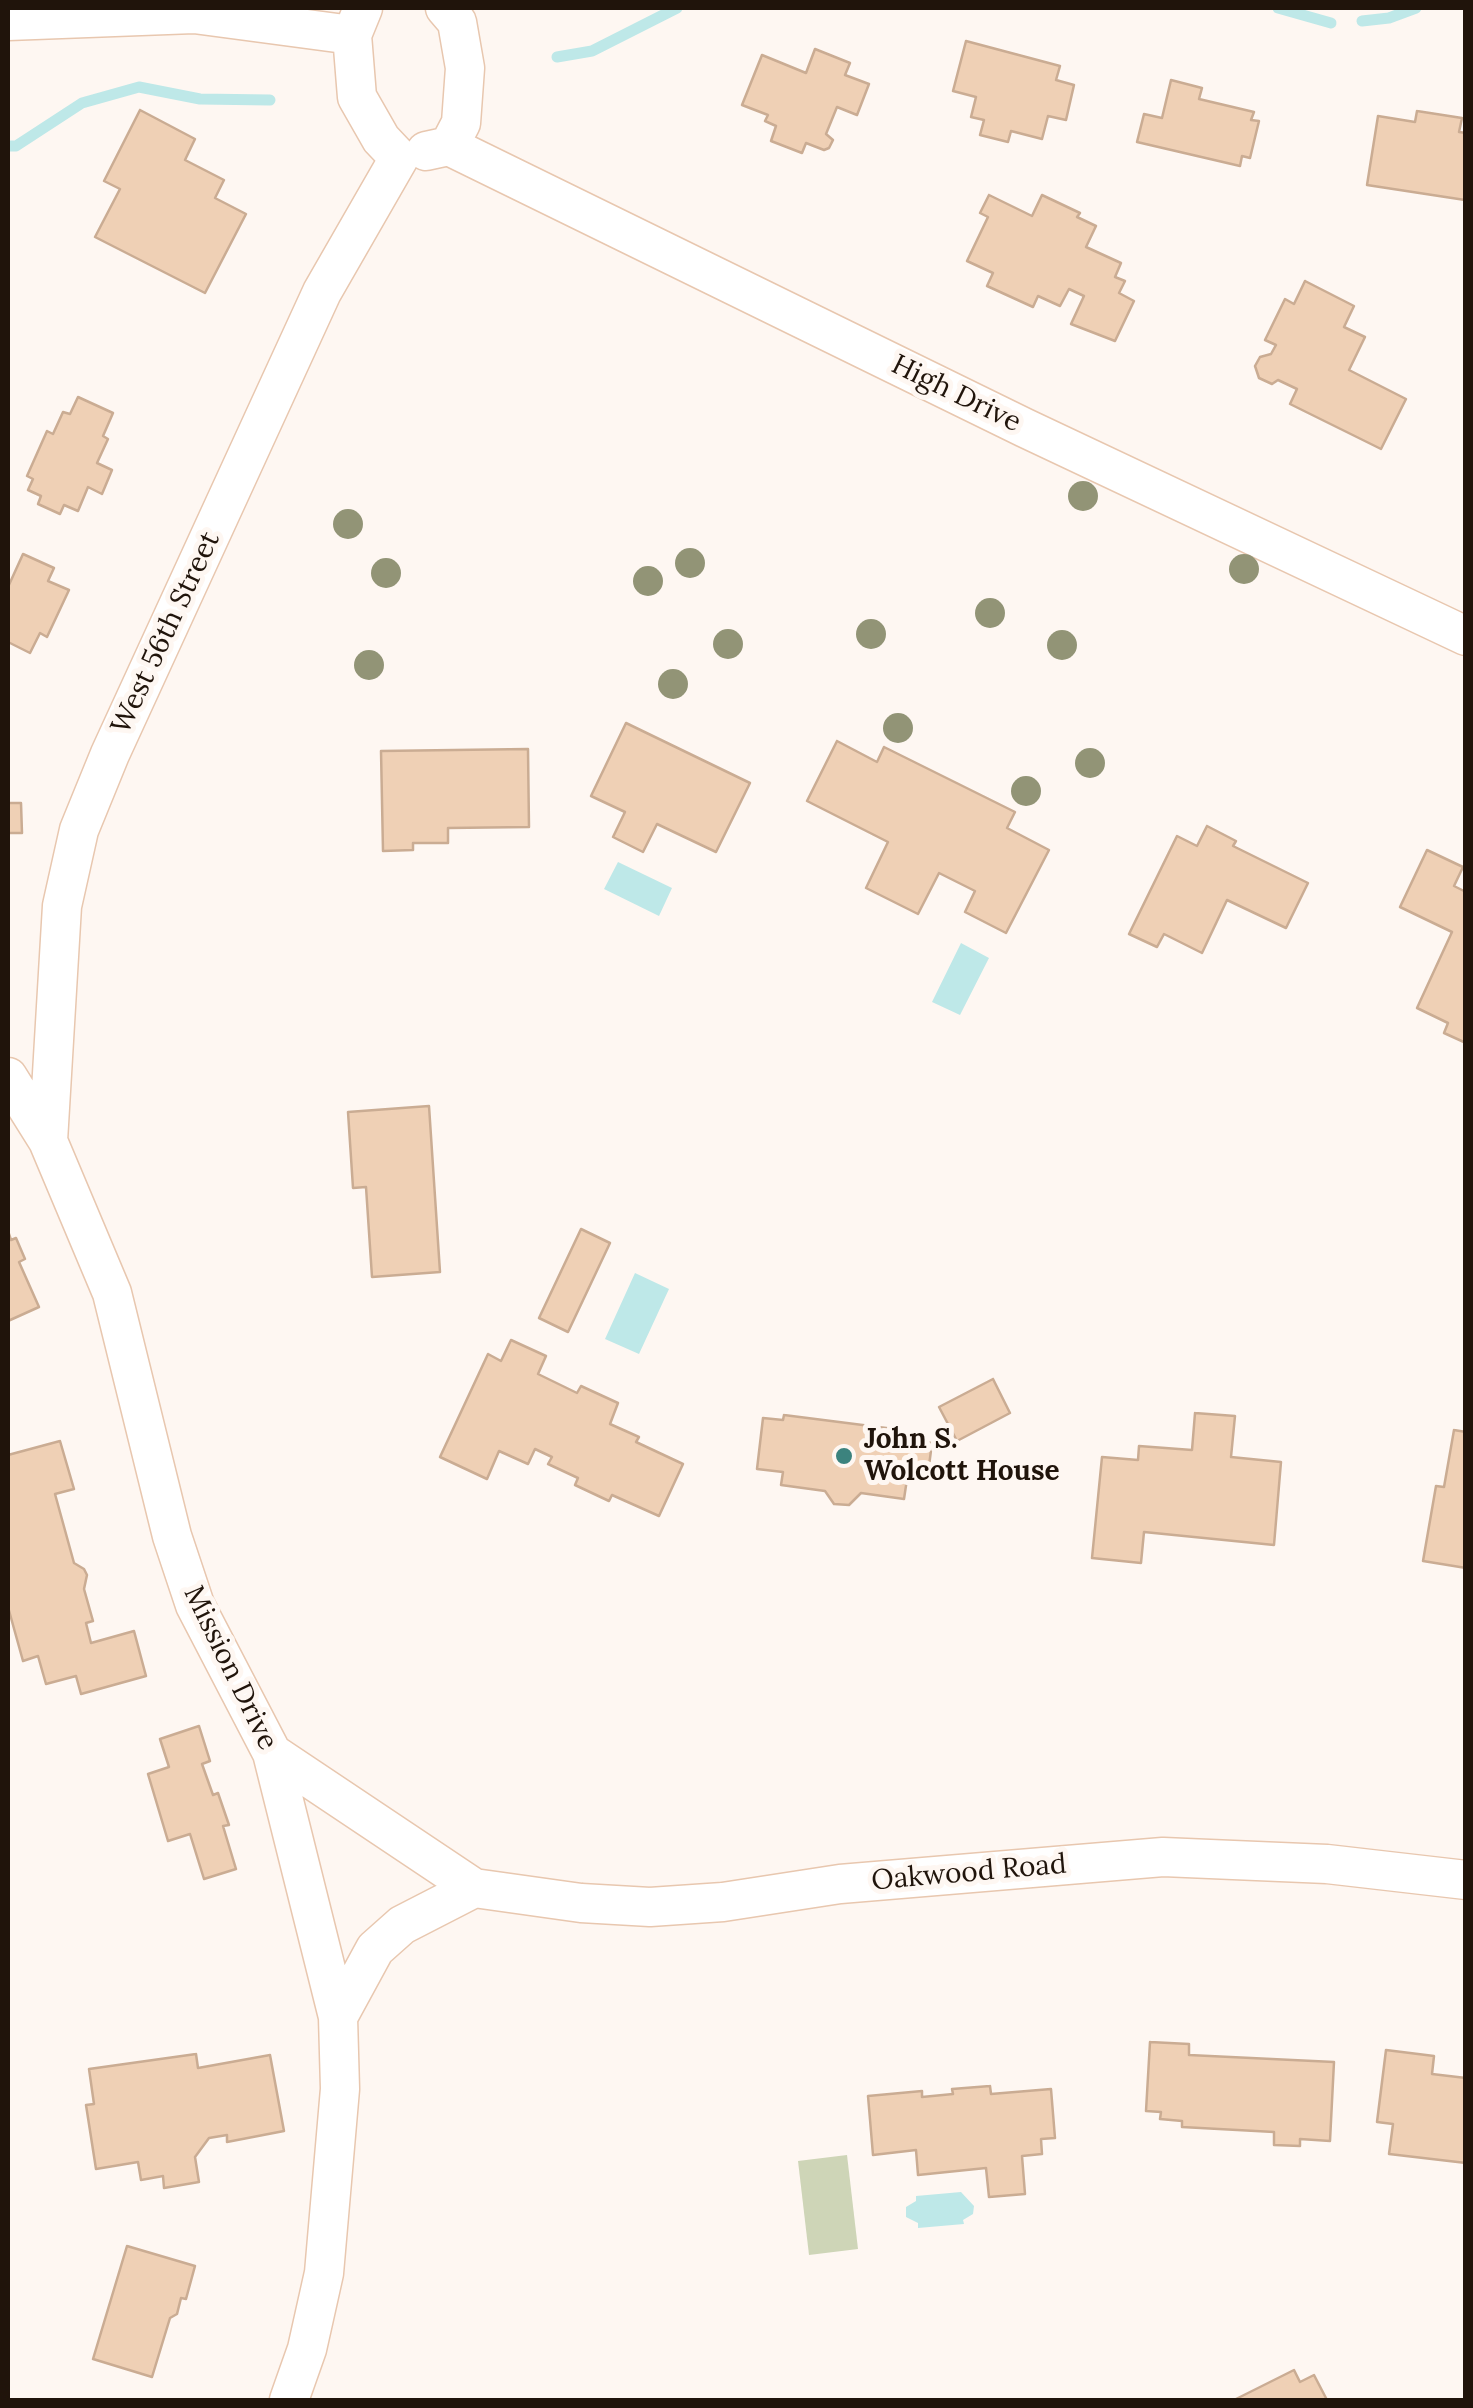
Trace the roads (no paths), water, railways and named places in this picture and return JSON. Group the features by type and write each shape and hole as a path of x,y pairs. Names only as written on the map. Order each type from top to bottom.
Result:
{"street":[{"path":"8,21 194,14 358,21 357,96 382,139 399,158 449,146 461,123 465,68 456,22 445,8"},
{"name":"High Drive","path":"449,146 1024,428 1466,636"},
{"name":"West 56th Street","path":"48,1141 62,906 79,830 118,736 322,292 399,158"},
{"name":"Mission Drive","path":"8,1077 48,1141 112,1293 172,1536 196,1605 272,1753 338,2018 340,2089 324,2273 307,2348 289,2400"},
{"name":"Oakwood Road","path":"272,1753 474,1888 580,1903 650,1907 723,1902 840,1884 1163,1857 1328,1864 1466,1880"},
{"path":"338,2018 374,1949 402,1926 474,1888"}],"water":[{"path":"618,862 672,888 659,916 604,889"},
{"path":"961,943 989,958 960,1015 932,1002"},
{"path":"635,1273 669,1289 639,1354 605,1339"},
{"path":"961,2192 974,2206 973,2214 963,2220 964,2224 918,2228 918,2223 906,2217 906,2207 916,2201 916,2196"}],"waterway":[{"path":"557,57 592,51 677,8"},
{"path":"1278,8 1331,23"},
{"path":"1362,21 1389,18 1416,8"},
{"path":"8,146 16,146 82,103 139,87 200,99 270,100"}],"place":[{"name":"John S. Wolcott House","path":"844,1456"}]}
